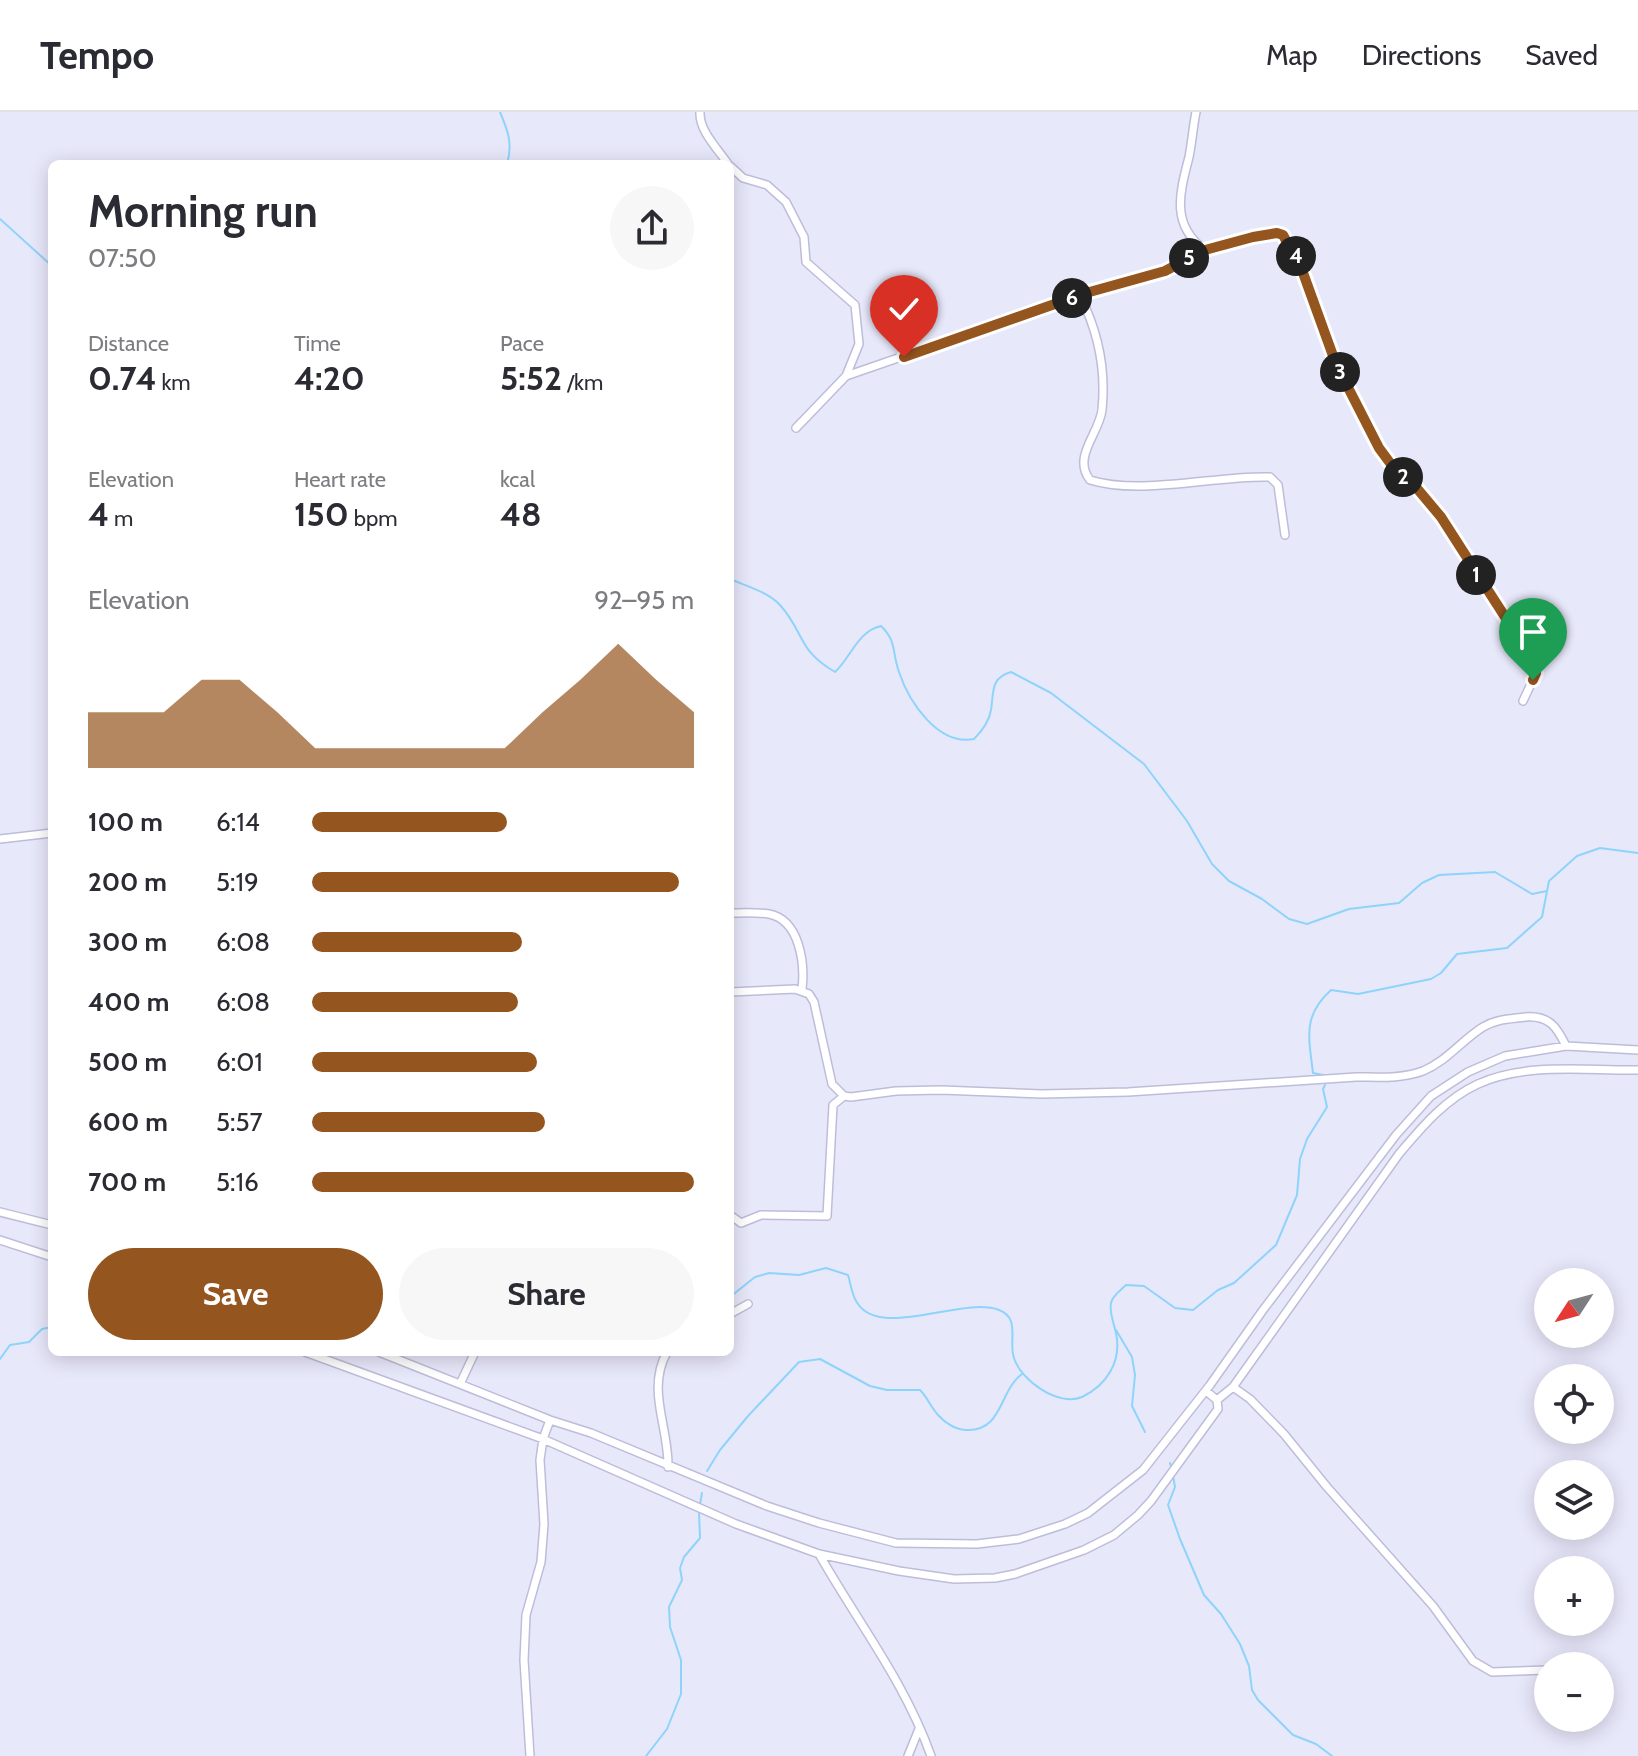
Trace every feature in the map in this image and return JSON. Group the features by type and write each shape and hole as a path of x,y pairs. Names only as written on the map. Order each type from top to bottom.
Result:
{"street":[{"path":"700,112 704,130 725,160"},
{"path":"1196,112 1180,188 1180,217 1192,238 1205,250"},
{"path":"734,170 743,178 767,185 786,202 804,237 806,262 855,305 859,344 846,376 796,428"},
{"path":"846,376 1080,296 1165,271 1205,250 1277,233 1288,240 1336,364 1379,448 1399,475 1415,486 1441,517 1532,659 1536,673 1523,701"},
{"path":"1080,296 1097,332 1102,384 1102,411 1084,455 1083,465 1090,480 1103,484 1145,484 1270,477 1278,485 1285,535"},
{"path":"0,839 48,833"},
{"path":"734,913 770,914 790,928 802,963 802,989"},
{"path":"734,992 802,989 809,994 814,1002 832,1084 844,1096"},
{"path":"734,1218 741,1223 761,1215 827,1216 833,1105 844,1096 941,1090 1083,1094 1356,1077 1394,1078 1426,1070 1485,1026 1502,1019 1532,1017 1548,1020 1556,1026 1566,1046"},
{"path":"389,1356 550,1420 591,1433 767,1506 830,1526 896,1543 977,1544 1019,1539 1088,1513 1143,1470 1206,1391 1263,1310 1396,1135 1431,1096 1468,1072 1505,1056 1566,1046 1638,1050"},
{"path":"1217,1400 1233,1387 1399,1154 1425,1124 1451,1101 1478,1084 1512,1074 1549,1070 1638,1070"},
{"path":"0,1212 48,1224"},
{"path":"0,1240 48,1256"},
{"path":"734,1312 748,1304"},
{"path":"316,1356 543,1439 635,1482 819,1554 954,1579 1015,1574 1084,1550 1114,1535 1138,1515 1218,1409 1217,1400 1206,1391"},
{"path":"460,1384 473,1356"},
{"path":"666,1356 656,1391 668,1447 668,1467"},
{"path":"1233,1387 1244,1393 1284,1434 1433,1606 1473,1661 1492,1672 1534,1670"},
{"path":"530,1756 524,1660 526,1615 541,1562 544,1524 540,1460 550,1420"},
{"path":"819,1554 856,1617 884,1656 931,1756"},
{"path":"908,1756 919,1729"}],"waterway":[{"path":"500,112 509,138 508,160"},
{"path":"0,219 48,262"},
{"path":"734,581 775,600 788,615 807,649 835,672 866,633 881,626 892,642 899,672 910,696 927,719 948,736 961,739 977,736 989,718 996,682 1011,672 1051,693 1144,764 1187,821 1212,864 1229,881 1262,899 1289,919 1307,924 1349,909 1399,903 1422,883 1439,875 1495,872 1532,894 1547,891"},
{"path":"1323,1075 1313,1073 1310,1028 1315,1009 1331,990 1358,994 1431,979 1441,973 1457,954 1507,948 1542,917 1549,881 1577,856 1600,848 1638,853"},
{"path":"734,1294 755,1277 769,1273 799,1275 826,1268 848,1275 858,1304 869,1314 885,1318 965,1308 999,1310 1006,1314 1012,1324 1014,1358 1024,1375 1052,1395 1073,1399 1082,1397 1099,1386 1111,1371 1117,1353 1111,1303 1126,1285 1144,1286 1175,1308 1193,1310 1218,1290 1234,1283 1276,1245 1297,1195 1300,1159 1307,1139 1327,1107 1325,1085"},
{"path":"0,1359 10,1345 29,1342 42,1329 48,1328"},
{"path":"1116,1330 1132,1357 1135,1375 1132,1406 1145,1432"},
{"path":"707,1471 748,1416 799,1362 820,1359 870,1386 887,1390 920,1390 945,1422 967,1430 988,1424 1022,1374"},
{"path":"1170,1463 1172,1470"},
{"path":"1173,1476 1175,1487 1168,1505 1180,1539 1204,1595 1221,1614 1240,1644 1249,1666 1252,1690 1293,1735 1316,1744 1332,1756"},
{"path":"700,1504 702,1493"},
{"path":"646,1756 667,1729 681,1694 681,1660 670,1627 669,1607 682,1580 680,1568 684,1557 700,1538 699,1512"}],"route":[{"path":"904,357 1086,293 1165,271 1205,250 1253,237 1283,235 1302,270 1336,364 1379,448 1399,475 1415,486 1441,517 1516,638 1526,648 1535,667 1533,680"}]}
